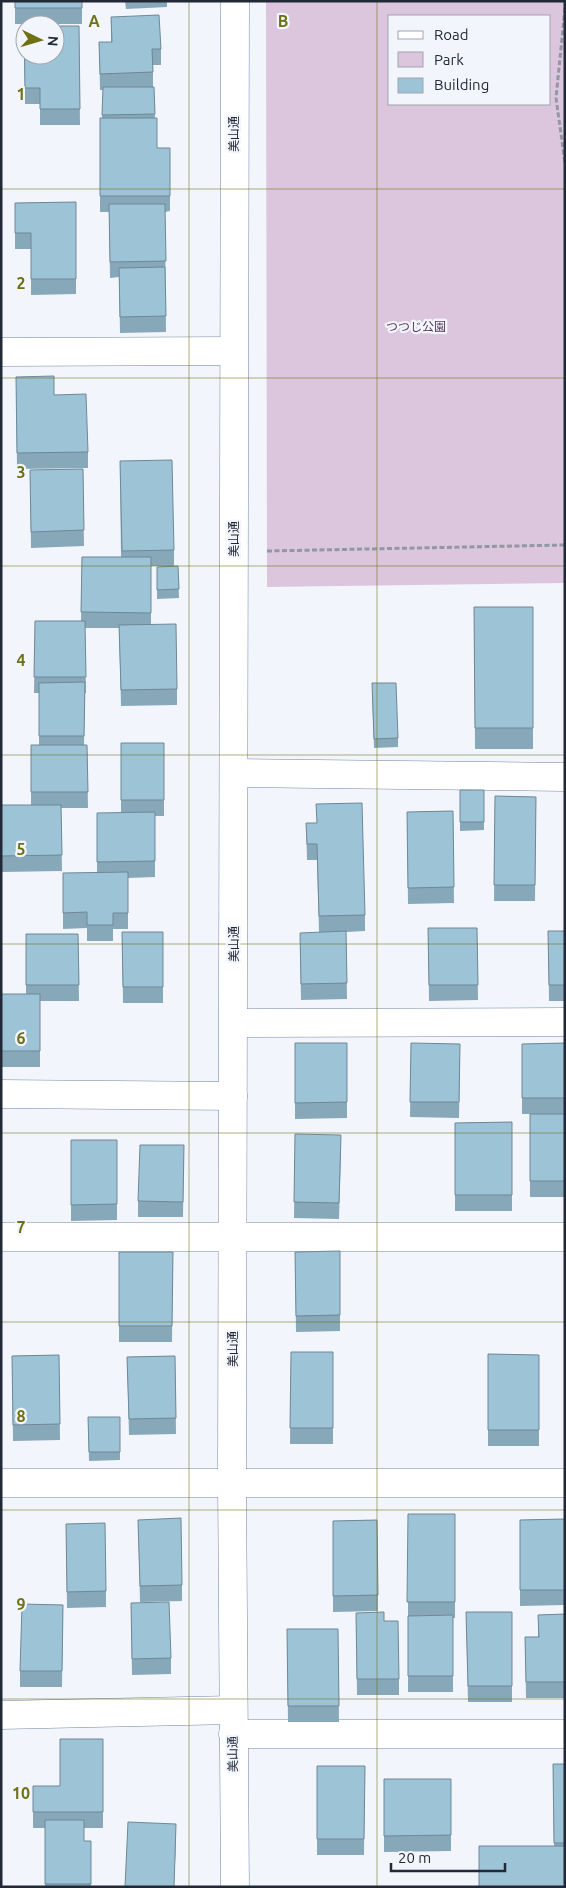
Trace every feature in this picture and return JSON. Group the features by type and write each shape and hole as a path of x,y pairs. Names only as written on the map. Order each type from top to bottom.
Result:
{"street":[{"name":"美山通","path":"234,1887 232,1482 235,1"},
{"path":"1,352 233,351"},
{"path":"234,773 565,777"},
{"path":"234,1023 565,1022"},
{"path":"1,1094 233,1096"},
{"path":"1,1238 233,1236 565,1237"},
{"path":"1,1483 565,1484"},
{"path":"1,1715 565,1734"}],"path":[{"path":"565,8 556,98 565,164"},
{"path":"234,551 565,545"}],"green space":[{"name":"つつじ公園","path":"266,1 565,1 565,583 267,587"}],"building":[{"path":"15,1 82,1 82,8 15,8"},
{"path":"159,15 161,49 152,49 153,72 100,74 99,42 112,42 111,17"},
{"path":"65,26 79,26 80,109 40,109 40,88 25,88 25,65 65,65"},
{"path":"103,87 154,87 155,114 102,115"},
{"path":"100,118 157,118 157,148 170,148 170,196 100,196"},
{"path":"76,202 76,279 31,279 31,233 15,233 15,203"},
{"path":"109,204 165,204 166,261 110,262"},
{"path":"165,267 166,316 120,317 119,268"},
{"path":"54,376 54,395 86,394 88,452 17,453 16,377"},
{"path":"172,460 174,550 122,551 120,461"},
{"path":"83,469 84,530 31,532 30,470"},
{"path":"82,557 151,557 151,613 81,612"},
{"path":"178,566 179,589 157,590 157,567"},
{"path":"474,607 533,607 533,728 475,728"},
{"path":"35,621 85,621 86,677 34,677"},
{"path":"176,624 177,689 121,690 119,625"},
{"path":"85,682 84,736 39,736 39,683"},
{"path":"372,683 396,683 398,738 374,739"},
{"path":"121,743 164,743 164,800 121,800"},
{"path":"31,745 87,745 88,792 31,792"},
{"path":"460,790 484,790 484,822 460,822"},
{"path":"495,796 536,797 535,885 494,885"},
{"path":"362,803 365,915 319,916 317,844 307,844 306,823 317,823 316,804"},
{"path":"1,805 61,805 62,855 1,856"},
{"path":"453,811 454,887 408,888 407,812"},
{"path":"155,812 155,861 97,862 97,813"},
{"path":"128,872 128,913 113,913 113,925 87,925 87,912 63,913 63,873"},
{"path":"428,928 477,928 478,985 429,985"},
{"path":"346,931 347,983 301,984 300,933"},
{"path":"548,931 565,931 565,985 549,985"},
{"path":"122,932 163,932 163,987 123,987"},
{"path":"26,934 78,934 79,985 26,985"},
{"path":"1,994 40,994 40,1051 1,1051"},
{"path":"295,1043 347,1043 347,1102 295,1103"},
{"path":"411,1043 460,1044 459,1102 410,1102"},
{"path":"565,1043 565,1098 522,1098 522,1044"},
{"path":"530,1114 565,1114 565,1181 530,1181"},
{"path":"512,1122 512,1195 455,1195 455,1123"},
{"path":"295,1134 341,1135 339,1203 294,1202"},
{"path":"71,1140 117,1140 117,1204 71,1205"},
{"path":"140,1145 184,1145 183,1202 138,1201"},
{"path":"340,1251 340,1315 296,1316 295,1252"},
{"path":"119,1252 173,1252 172,1326 119,1326"},
{"path":"291,1352 333,1352 333,1428 290,1428"},
{"path":"488,1354 539,1355 539,1430 488,1430"},
{"path":"59,1355 60,1424 13,1425 12,1356"},
{"path":"175,1356 176,1418 129,1419 127,1357"},
{"path":"88,1417 120,1417 120,1452 89,1452"},
{"path":"408,1514 455,1514 455,1602 407,1602"},
{"path":"181,1518 182,1585 140,1586 138,1520"},
{"path":"565,1519 565,1590 520,1590 520,1520"},
{"path":"377,1520 378,1595 333,1596 333,1521"},
{"path":"105,1523 106,1591 67,1592 66,1524"},
{"path":"169,1602 171,1658 132,1659 131,1603"},
{"path":"22,1604 63,1605 62,1671 20,1671"},
{"path":"384,1612 384,1621 398,1621 399,1679 357,1679 356,1613"},
{"path":"466,1612 512,1612 512,1686 468,1686"},
{"path":"565,1614 565,1682 526,1682 525,1637 539,1637 538,1615"},
{"path":"453,1615 453,1676 408,1676 408,1616"},
{"path":"287,1629 338,1629 339,1706 288,1706"},
{"path":"60,1739 103,1739 103,1812 33,1812 33,1786 60,1786"},
{"path":"553,1764 565,1764 565,1843 554,1843"},
{"path":"317,1766 365,1766 364,1839 317,1839"},
{"path":"384,1779 451,1779 451,1835 384,1836"},
{"path":"45,1820 84,1820 84,1841 91,1841 91,1884 45,1884"},
{"path":"128,1822 176,1824 174,1887 125,1887"},
{"path":"479,1846 565,1846 565,1887 479,1887"}]}
